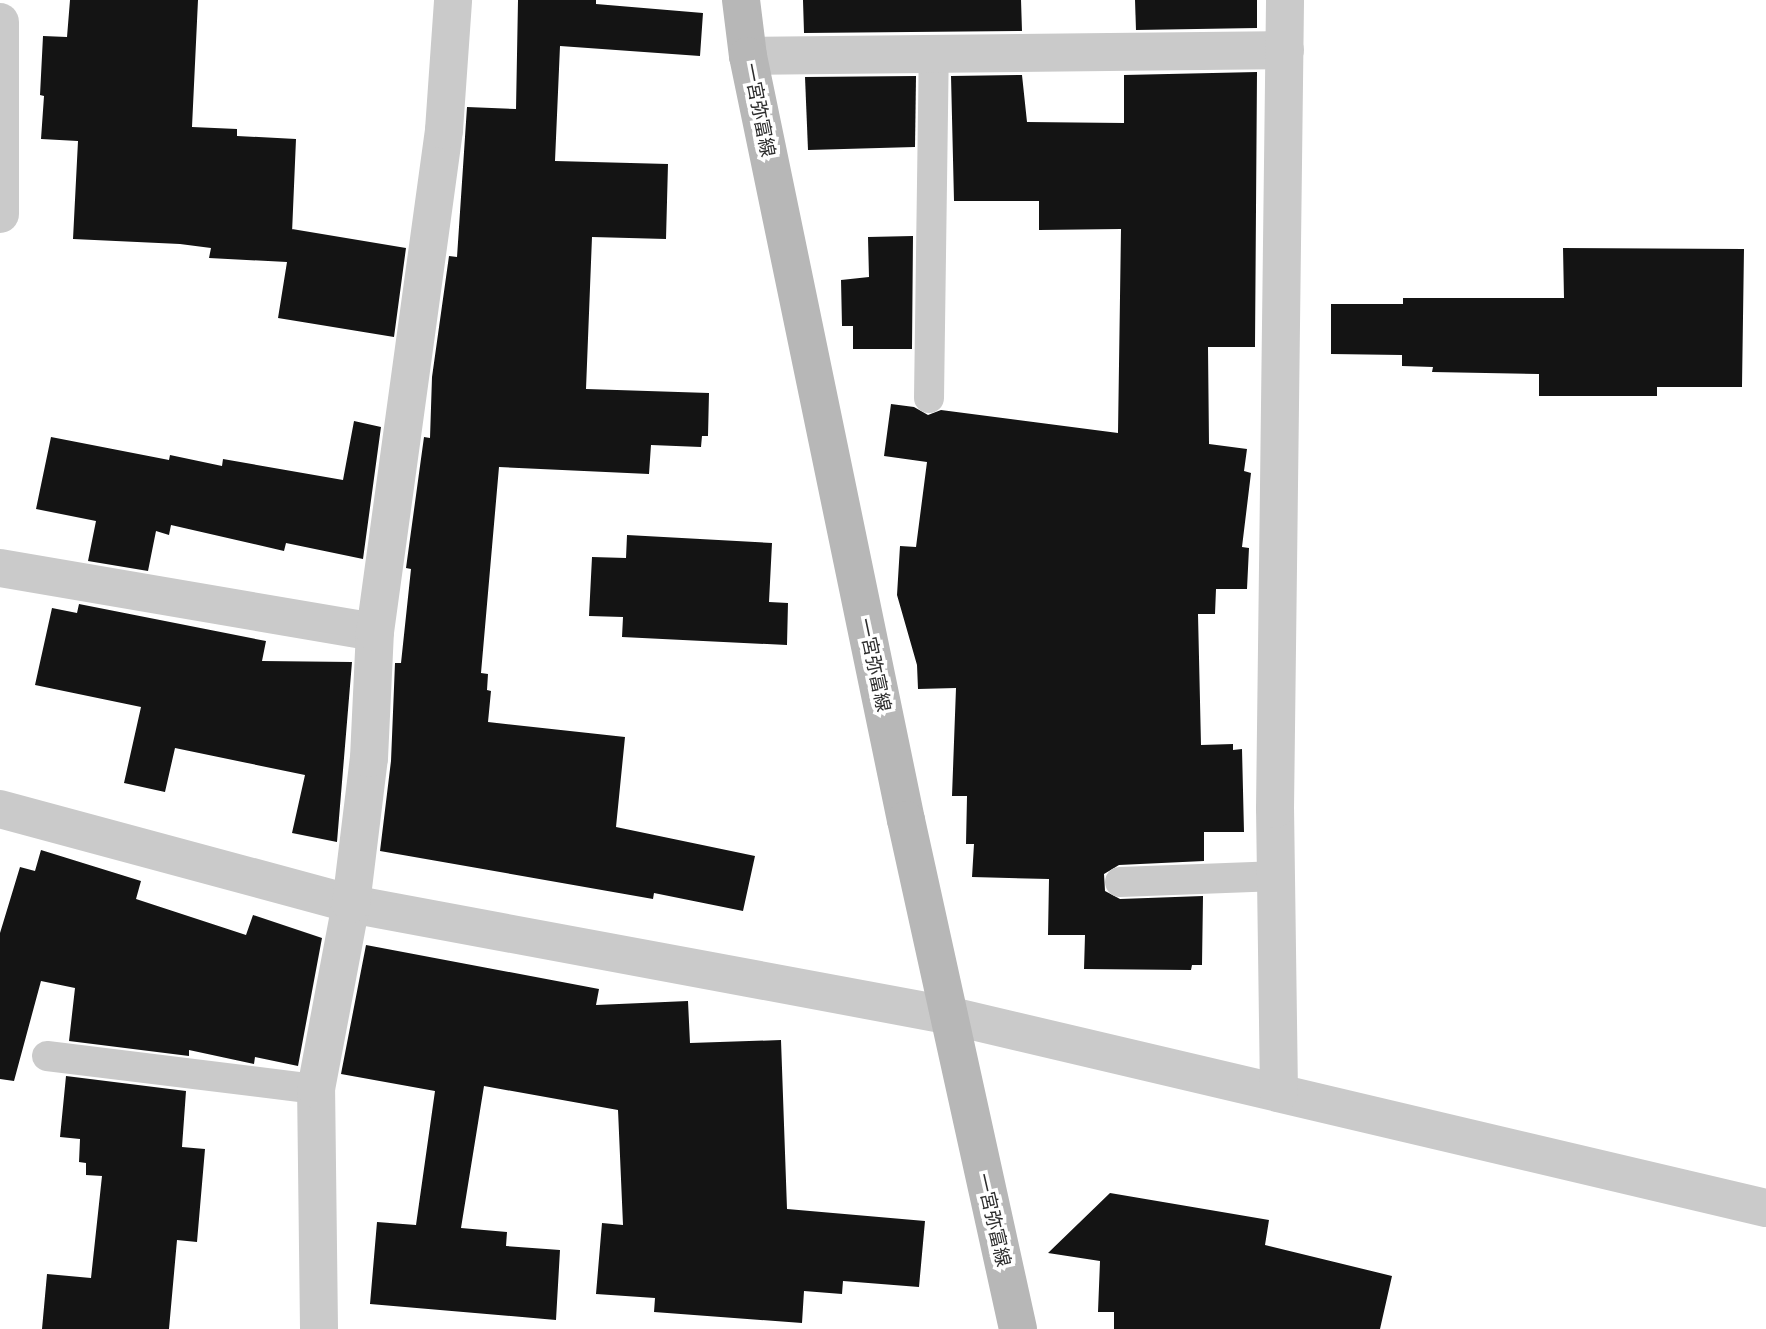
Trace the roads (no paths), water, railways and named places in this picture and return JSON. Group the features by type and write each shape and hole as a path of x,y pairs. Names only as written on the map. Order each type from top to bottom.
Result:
{"main road":[{"name":"一宮弥富線","path":"741,0 748,56 947,1015 1018,1329"}],"street":[{"path":"318,1329 316,1089 351,904 369,758 375,632 444,130 453,0"},
{"path":"1279,1093 1276,876 1285,0"},
{"path":"0,22 0,214"},
{"path":"748,56 1285,50"},
{"path":"0,568 375,632"},
{"path":"2,815 351,904 947,1015 1766,1208"}],"lane":[{"path":"929,398 934,54"},
{"path":"1120,882 1276,876"},
{"path":"47,1056 316,1089"}]}
